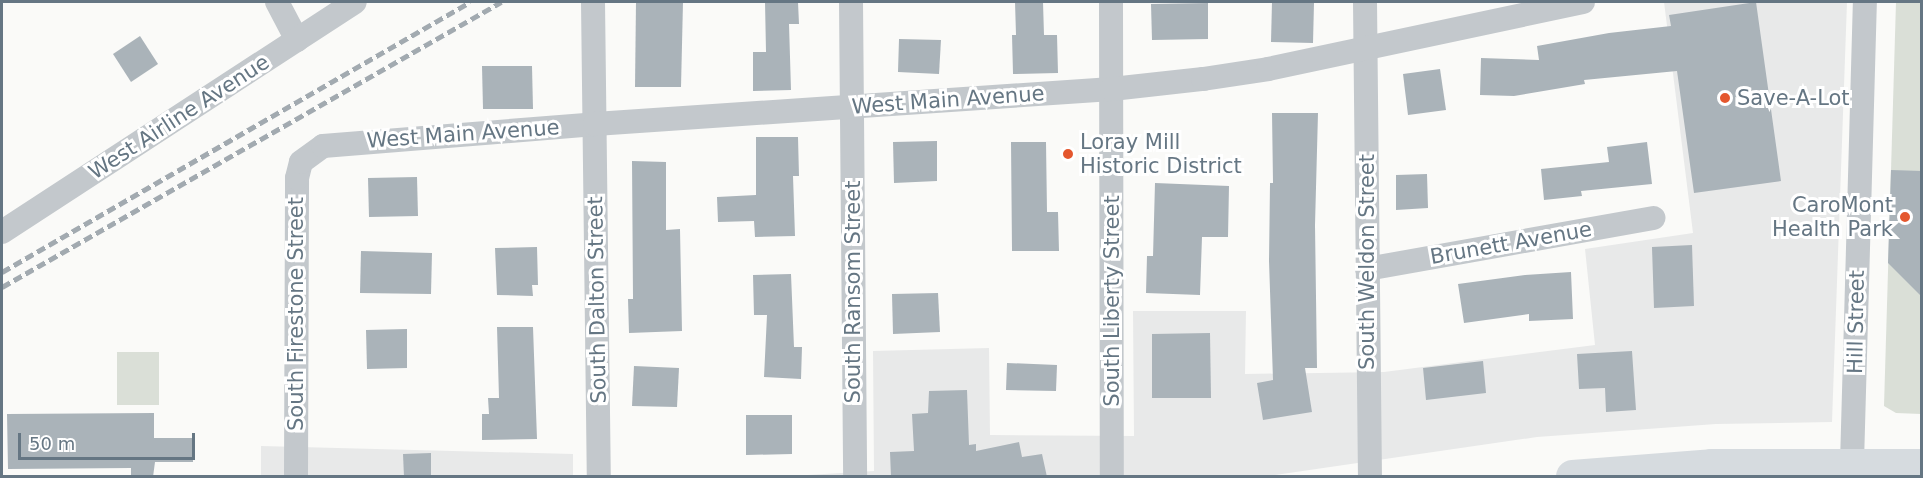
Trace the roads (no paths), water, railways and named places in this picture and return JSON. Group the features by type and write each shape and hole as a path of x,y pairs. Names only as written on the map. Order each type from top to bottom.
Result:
{"main road":[{"path":"1572,477 1852,463 1922,465"}],"street":[{"path":"276,2 297,40"},
{"name":"West Airline Avenue","path":"2,232 355,2"},
{"name":"South Dalton Street","path":"593,2 599,477"},
{"name":"South Ransom Street","path":"851,2 855,477"},
{"name":"South Liberty Street","path":"1111,2 1112,477"},
{"name":"South Weldon Street","path":"1365,2 1370,477"},
{"name":"West Main Avenue","path":"308,155 330,144 1112,89 1268,69 1583,2"},
{"name":"Hill Street","path":"1852,463 1865,2"},
{"name":"South Firestone Street","path":"296,477 297,178 301,162 308,155"},
{"name":"Brunett Avenue","path":"1367,269 1654,218"}],"railway":[{"path":"2,272 470,2"},
{"path":"2,287 501,2"}],"place":[{"name":"Save-A-Lot","path":"1725,98"},
{"name":"Loray Mill Historic District","path":"1068,154"},
{"name":"CaroMont Health Park","path":"1905,217"}]}
